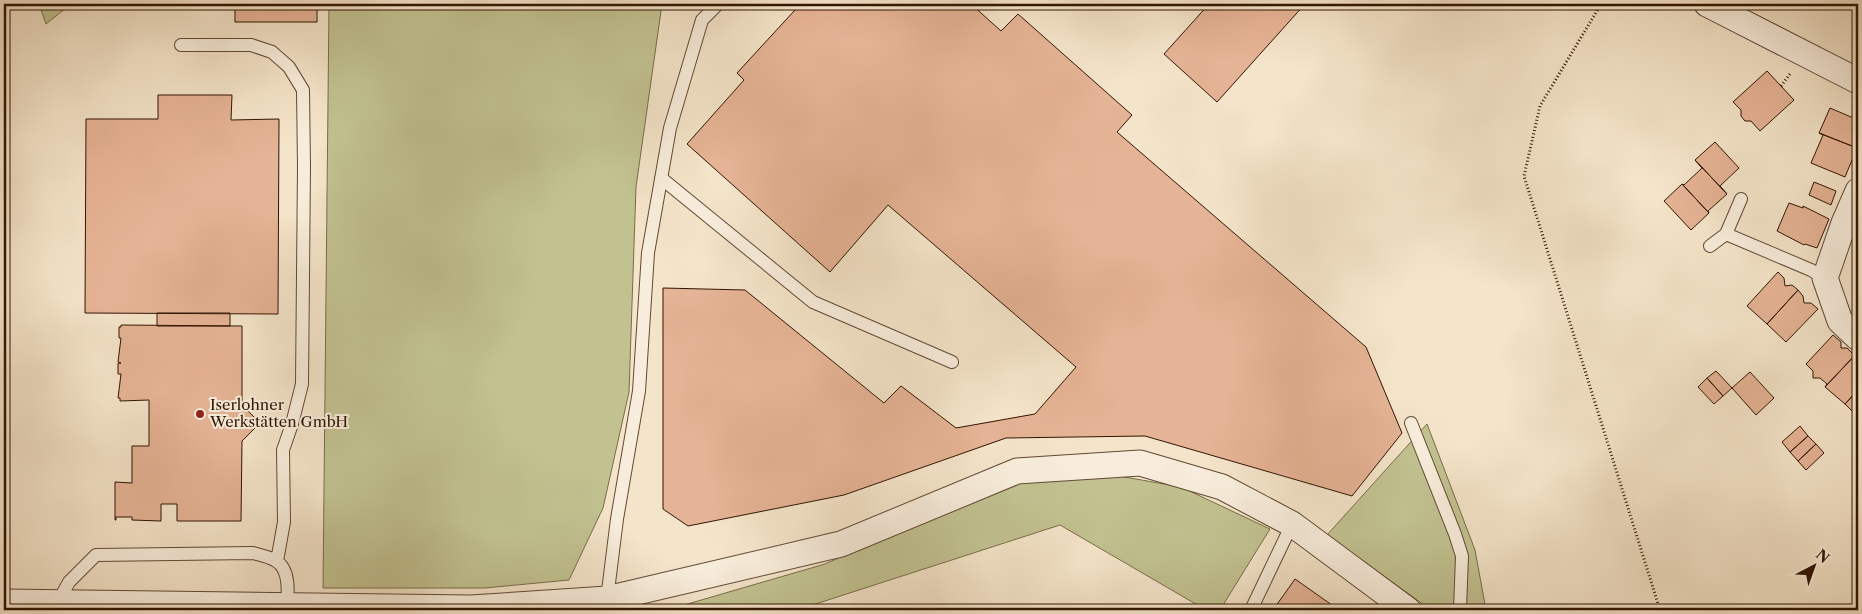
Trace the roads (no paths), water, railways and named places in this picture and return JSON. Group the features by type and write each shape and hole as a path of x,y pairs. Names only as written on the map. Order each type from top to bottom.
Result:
{"street":[{"path":"1707,4 1858,81"},
{"path":"1858,191 1844,223 1825,278 1840,321 1858,338"},
{"path":"4,602 471,608 606,605 841,544 1016,471 1140,463 1222,487 1292,524 1408,610"}],"lane":[{"path":"606,605 617,520 639,391 648,253 670,128 702,20 718,4"},
{"path":"181,45 251,45 272,52 289,67 303,90 302,384 283,450 284,522 278,561 286,575 287,605"},
{"path":"661,178 813,302 952,362"},
{"path":"1710,246 1726,234 1741,199"},
{"path":"1726,234 1811,270 1825,278"},
{"path":"1411,423 1462,556 1460,610"},
{"path":"1250,610 1292,524"},
{"path":"58,602 69,582 96,555 253,553 278,561"}],"place":[{"name":"Iserlohner Werkstätten GmbH","path":"200,414"}]}
